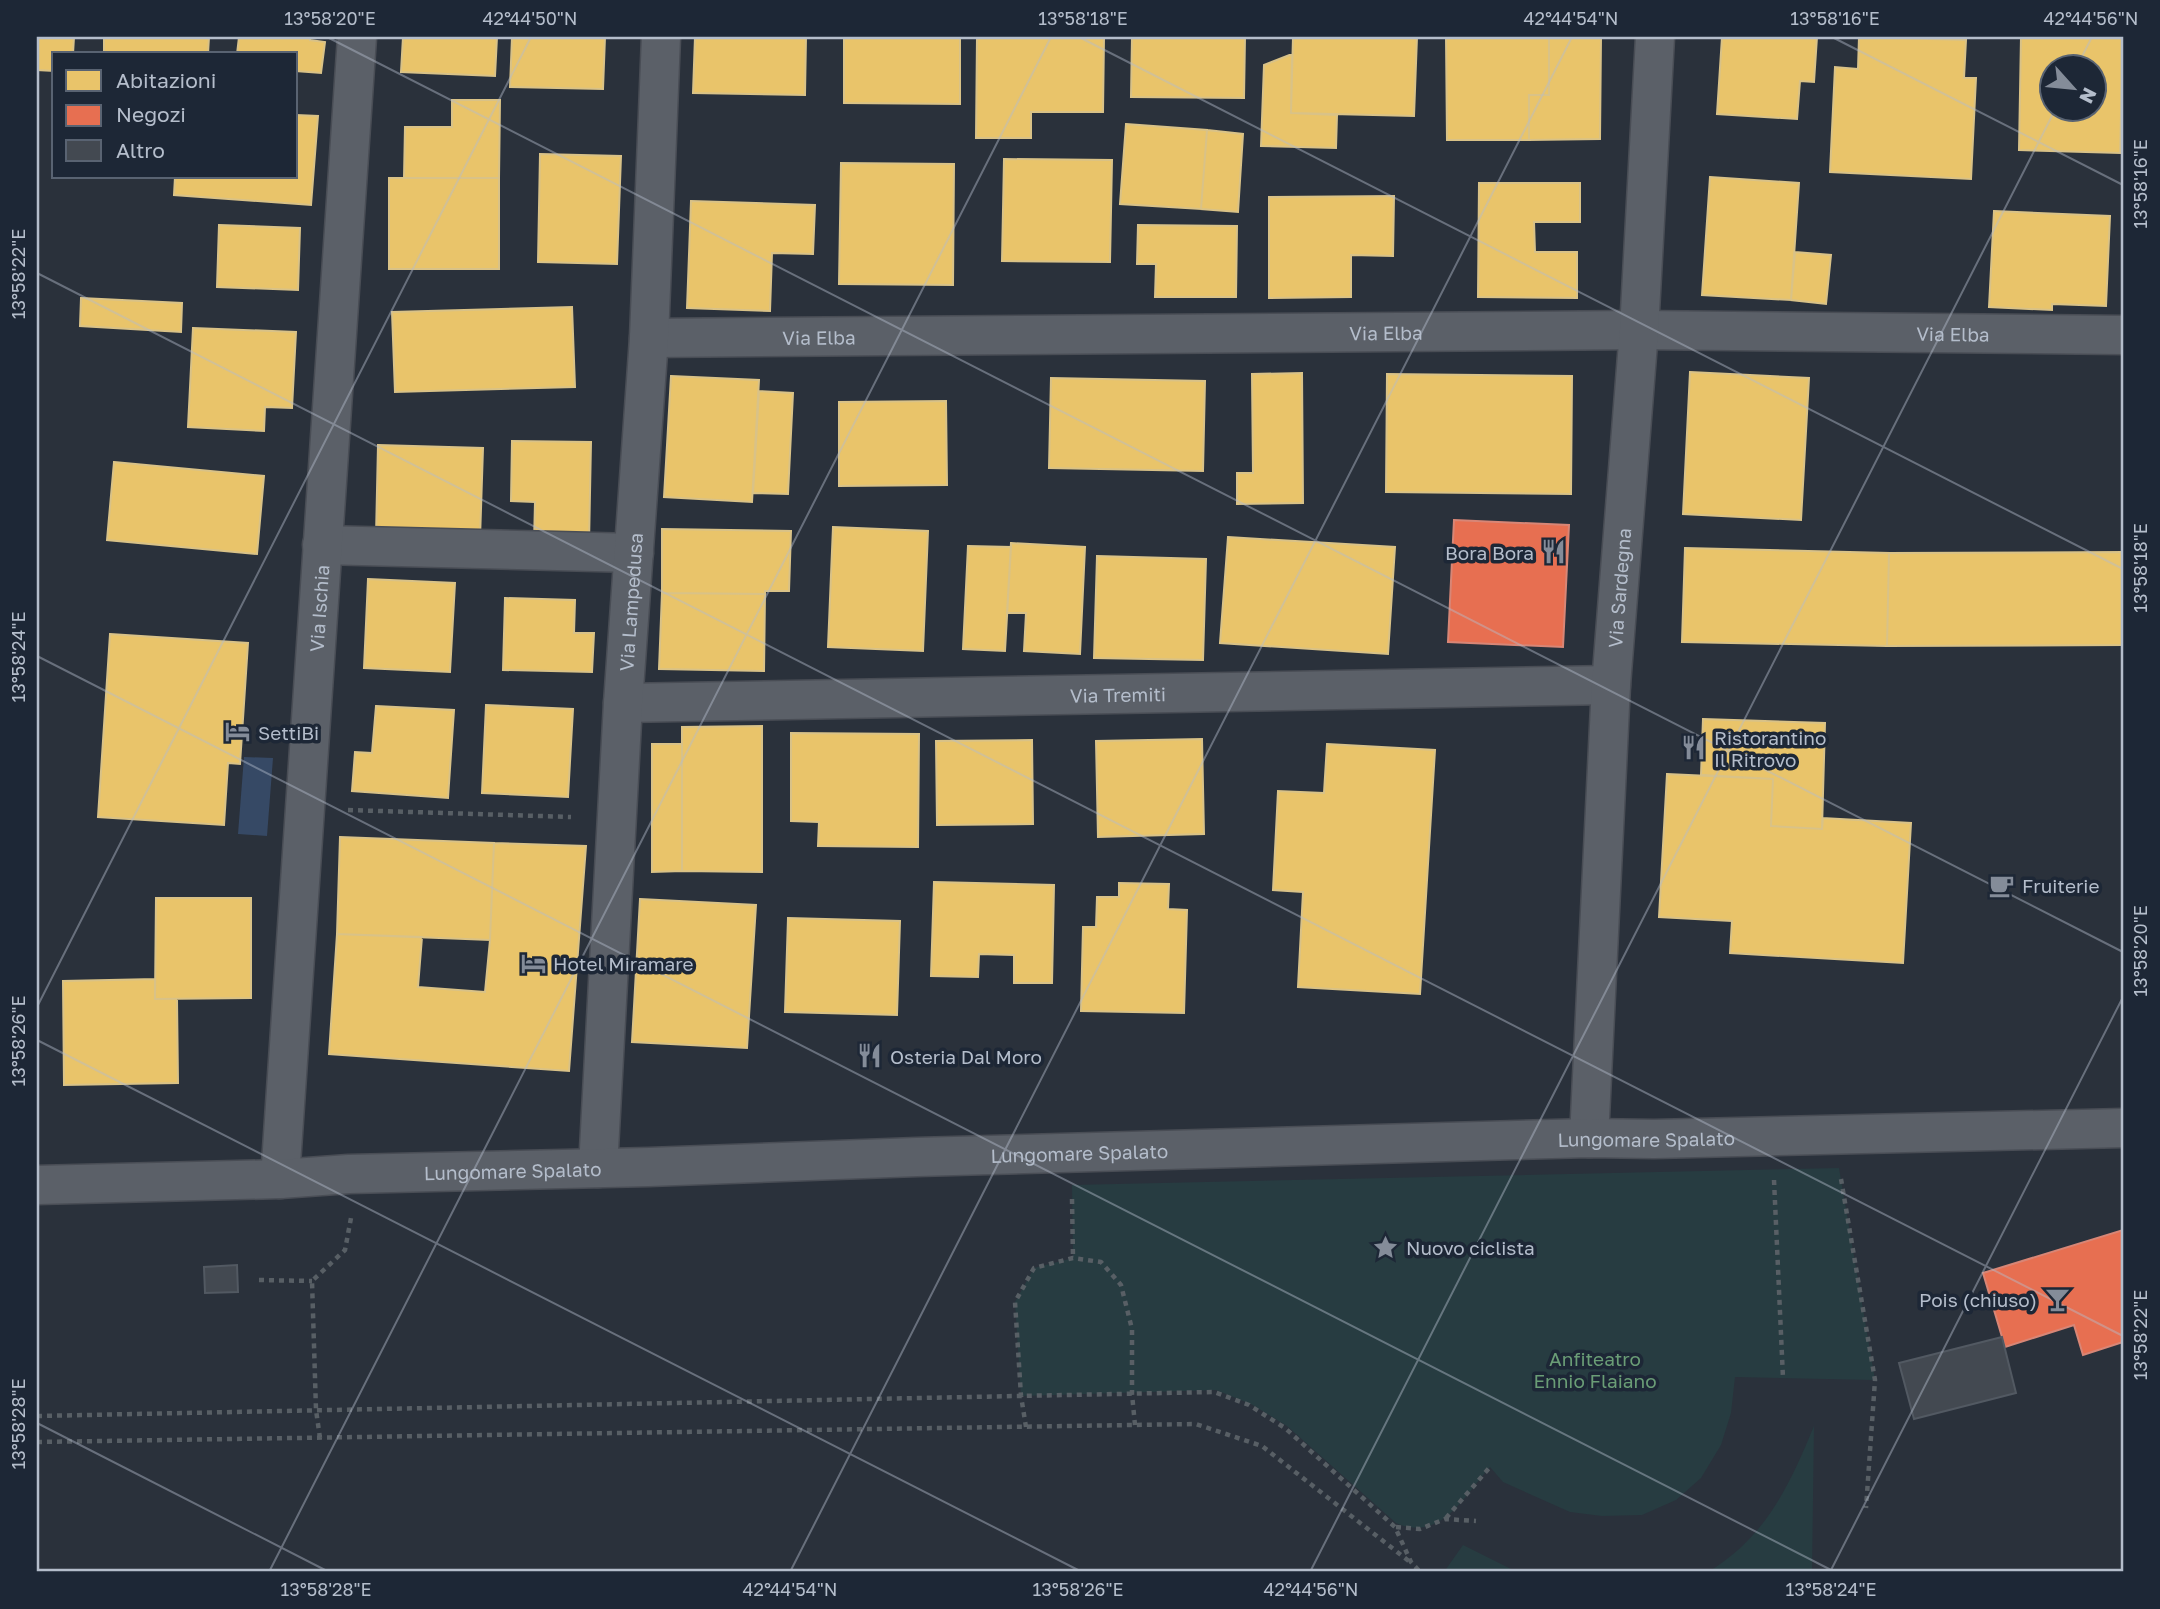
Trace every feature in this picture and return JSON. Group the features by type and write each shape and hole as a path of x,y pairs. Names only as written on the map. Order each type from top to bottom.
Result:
{"street":[{"name":"Via Ischia","path":"280,1179 357,37"},
{"name":"Via Lampedusa","path":"598,1168 623,703 649,338 661,37"},
{"name":"Via Sardegna","path":"1589,1138 1611,685 1639,330 1655,37"},
{"name":"Via Elba","path":"649,338 1639,330 2123,335"},
{"path":"322,545 634,553"},
{"name":"Via Tremiti","path":"623,703 1611,685"},
{"name":"Lungomare Spalato","path":"37,1185 1589,1138 1654,1139 2123,1128"}],"path":[{"path":"304,808 617,818"},
{"path":"1839,1168 1875,1380 1866,1508"},
{"path":"1774,1170 1783,1378"},
{"path":"1072,1197 1073,1258"},
{"path":"259,1280 312,1281 345,1250 352,1207"},
{"path":"1026,1427 1021,1396 1015,1302 1034,1268 1073,1258 1101,1262 1121,1285 1132,1329 1135,1425"},
{"path":"312,1281 316,1410 320,1438"},
{"path":"37,1416 1214,1392 1249,1405 1285,1428 1395,1527 1411,1562"},
{"path":"37,1442 1195,1424 1262,1447 1411,1562 1420,1572"},
{"path":"1395,1527 1420,1529 1445,1518 1490,1467"},
{"path":"1445,1518 1476,1521"}],"green space":[{"name":"Anfiteatro Ennio Flaiano","path":"1839,1168 1875,1380 1735,1377 1731,1413 1721,1445 1701,1478 1676,1500 1642,1515 1602,1516 1570,1512 1503,1482 1490,1467 1461,1503 1439,1522 1412,1528 1396,1523 1287,1426 1251,1404 1216,1390 1021,1396 1015,1302 1034,1268 1073,1258 1072,1185"},
{"path":"1814,1426 1812,1572 1708,1572 1746,1543 1760,1526 1785,1489"},
{"path":"1463,1545 1517,1572 1444,1572"}],"water":[{"path":"244,757 273,758 267,836 238,834"}],"building: Abitazioni":[{"path":"37,37 74,37 73,52 52,52 52,71 37,70"},
{"path":"104,37 209,37 208,52 104,52"},
{"path":"239,37 310,37 310,40 325,42 321,73 298,71 298,52 237,52"},
{"path":"403,37 497,37 495,76 401,72"},
{"path":"512,37 605,37 603,89 510,87"},
{"path":"695,37 806,37 805,95 693,93"},
{"path":"844,37 960,37 960,104 844,103"},
{"path":"977,37 1104,37 1103,112 1031,112 1031,138 976,138"},
{"path":"1132,37 1245,37 1244,98 1131,97"},
{"path":"1293,37 1417,37 1414,116 1291,113"},
{"path":"1446,37 1549,37 1549,95 1529,95 1529,140 1447,140"},
{"path":"1549,37 1601,37 1600,139 1529,140 1529,95 1549,95"},
{"path":"1722,37 1817,37 1814,82 1800,81 1797,119 1717,114"},
{"path":"1859,37 1966,40 1964,78 1976,78 1971,179 1830,172 1835,67 1858,69"},
{"path":"2021,37 2123,37 2120,153 2019,150"},
{"path":"1292,54 1291,113 1337,115 1336,148 1261,146 1264,65"},
{"path":"452,100 500,100 499,178 404,178 405,127 452,127"},
{"path":"298,115 318,116 311,205 174,195 175,178 298,178"},
{"path":"1126,124 1207,130 1201,209 1120,204"},
{"path":"1207,130 1243,134 1238,212 1201,209"},
{"path":"540,154 621,156 617,264 538,262"},
{"path":"1004,159 1112,160 1110,262 1002,261"},
{"path":"841,163 954,164 953,285 839,284"},
{"path":"1710,177 1799,183 1791,300 1702,295"},
{"path":"389,178 499,178 499,269 389,269"},
{"path":"1479,183 1580,183 1580,222 1534,222 1535,252 1577,252 1577,298 1478,297"},
{"path":"1394,196 1393,256 1351,255 1351,297 1269,298 1269,197"},
{"path":"691,201 815,205 813,254 772,253 770,311 687,308"},
{"path":"1994,211 2110,216 2106,306 2052,304 2052,310 1989,307"},
{"path":"219,225 300,228 298,290 217,287"},
{"path":"1138,225 1237,226 1236,297 1155,297 1156,264 1137,264"},
{"path":"1795,252 1831,255 1826,304 1791,300"},
{"path":"81,298 182,303 181,332 80,326"},
{"path":"572,307 575,387 395,392 392,312"},
{"path":"193,328 296,332 292,408 265,407 264,431 188,427"},
{"path":"1690,372 1809,378 1801,520 1683,514"},
{"path":"1302,373 1303,503 1237,504 1237,473 1253,473 1252,374"},
{"path":"1387,374 1572,376 1571,494 1386,492"},
{"path":"671,376 759,380 752,502 664,497"},
{"path":"1051,378 1205,381 1203,471 1049,468"},
{"path":"759,391 793,393 788,494 753,493"},
{"path":"946,401 947,485 839,486 839,402"},
{"path":"512,441 591,442 589,544 534,543 535,502 511,501"},
{"path":"378,445 483,448 480,539 376,536"},
{"path":"114,462 264,476 257,554 107,540"},
{"path":"833,527 928,531 923,651 828,647"},
{"path":"662,529 791,531 789,591 765,591 765,594 662,593"},
{"path":"1228,537 1395,547 1388,654 1220,643"},
{"path":"1011,543 1085,547 1080,654 1024,651 1026,613 1007,613"},
{"path":"968,546 1011,547 1005,651 963,649"},
{"path":"1685,548 1889,553 1887,646 1682,642"},
{"path":"2123,552 2123,645 1887,646 1889,553"},
{"path":"1097,556 1206,559 1203,660 1094,658"},
{"path":"368,579 455,583 450,672 364,668"},
{"path":"662,593 765,594 764,671 659,669"},
{"path":"505,598 575,600 574,633 594,633 592,672 503,670"},
{"path":"110,634 248,643 240,764 228,763 224,825 98,817"},
{"path":"486,705 573,709 568,797 482,793"},
{"path":"376,706 454,710 448,798 352,791 355,752 372,753"},
{"path":"1703,719 1825,723 1822,829 1771,826 1773,779 1701,775"},
{"path":"762,726 762,872 682,871 682,727"},
{"path":"791,733 919,734 918,847 818,846 819,822 791,821"},
{"path":"1202,739 1204,834 1098,837 1096,741"},
{"path":"1032,740 1033,824 937,825 936,741"},
{"path":"652,744 682,744 682,871 652,872"},
{"path":"1327,744 1435,750 1420,994 1298,987 1303,892 1273,890 1278,791 1324,793"},
{"path":"1667,774 1773,779 1771,826 1822,829 1823,818 1911,823 1903,963 1730,953 1732,921 1659,917"},
{"path":"340,837 494,843 490,940 337,934"},
{"name":"Hotel Miramare","path":"494,843 586,846 569,1071 329,1054 337,934 422,937 418,987 485,992"},
{"path":"934,882 1054,885 1052,983 1014,983 1014,955 979,954 978,977 931,976"},
{"path":"1119,883 1169,884 1168,909 1187,910 1184,1013 1081,1011 1083,927 1096,927 1097,897 1119,897"},
{"path":"156,898 251,898 251,998 155,999"},
{"path":"640,899 756,905 747,1048 632,1042"},
{"path":"788,918 900,921 897,1015 785,1012"},
{"path":"155,979 155,999 177,999 178,1083 64,1085 63,981"}],"building: Negozi":[{"path":"1454,520 1569,525 1563,647 1448,642"},
{"name":"Pois (chiuso)","path":"2123,1230 2123,1342 2083,1355 2074,1325 2005,1347 1983,1273"}],"building: Altro":[{"path":"237,1265 238,1292 205,1293 204,1267"},
{"path":"2002,1337 2016,1393 1914,1419 1899,1363"}],"place":[{"name":"Bora Bora","path":"1554,552"},
{"name":"SettiBi","path":"238,732"},
{"name":"Ristorantino Il Ritrovo","path":"1694,748"},
{"name":"Fruiterie","path":"2002,885"},
{"name":"Hotel Miramare","path":"533,963"},
{"name":"Osteria Dal Moro","path":"870,1056"},
{"name":"Nuovo ciclista","path":"1386,1247"},
{"name":"Pois (chiuso)","path":"2057,1299"}]}
